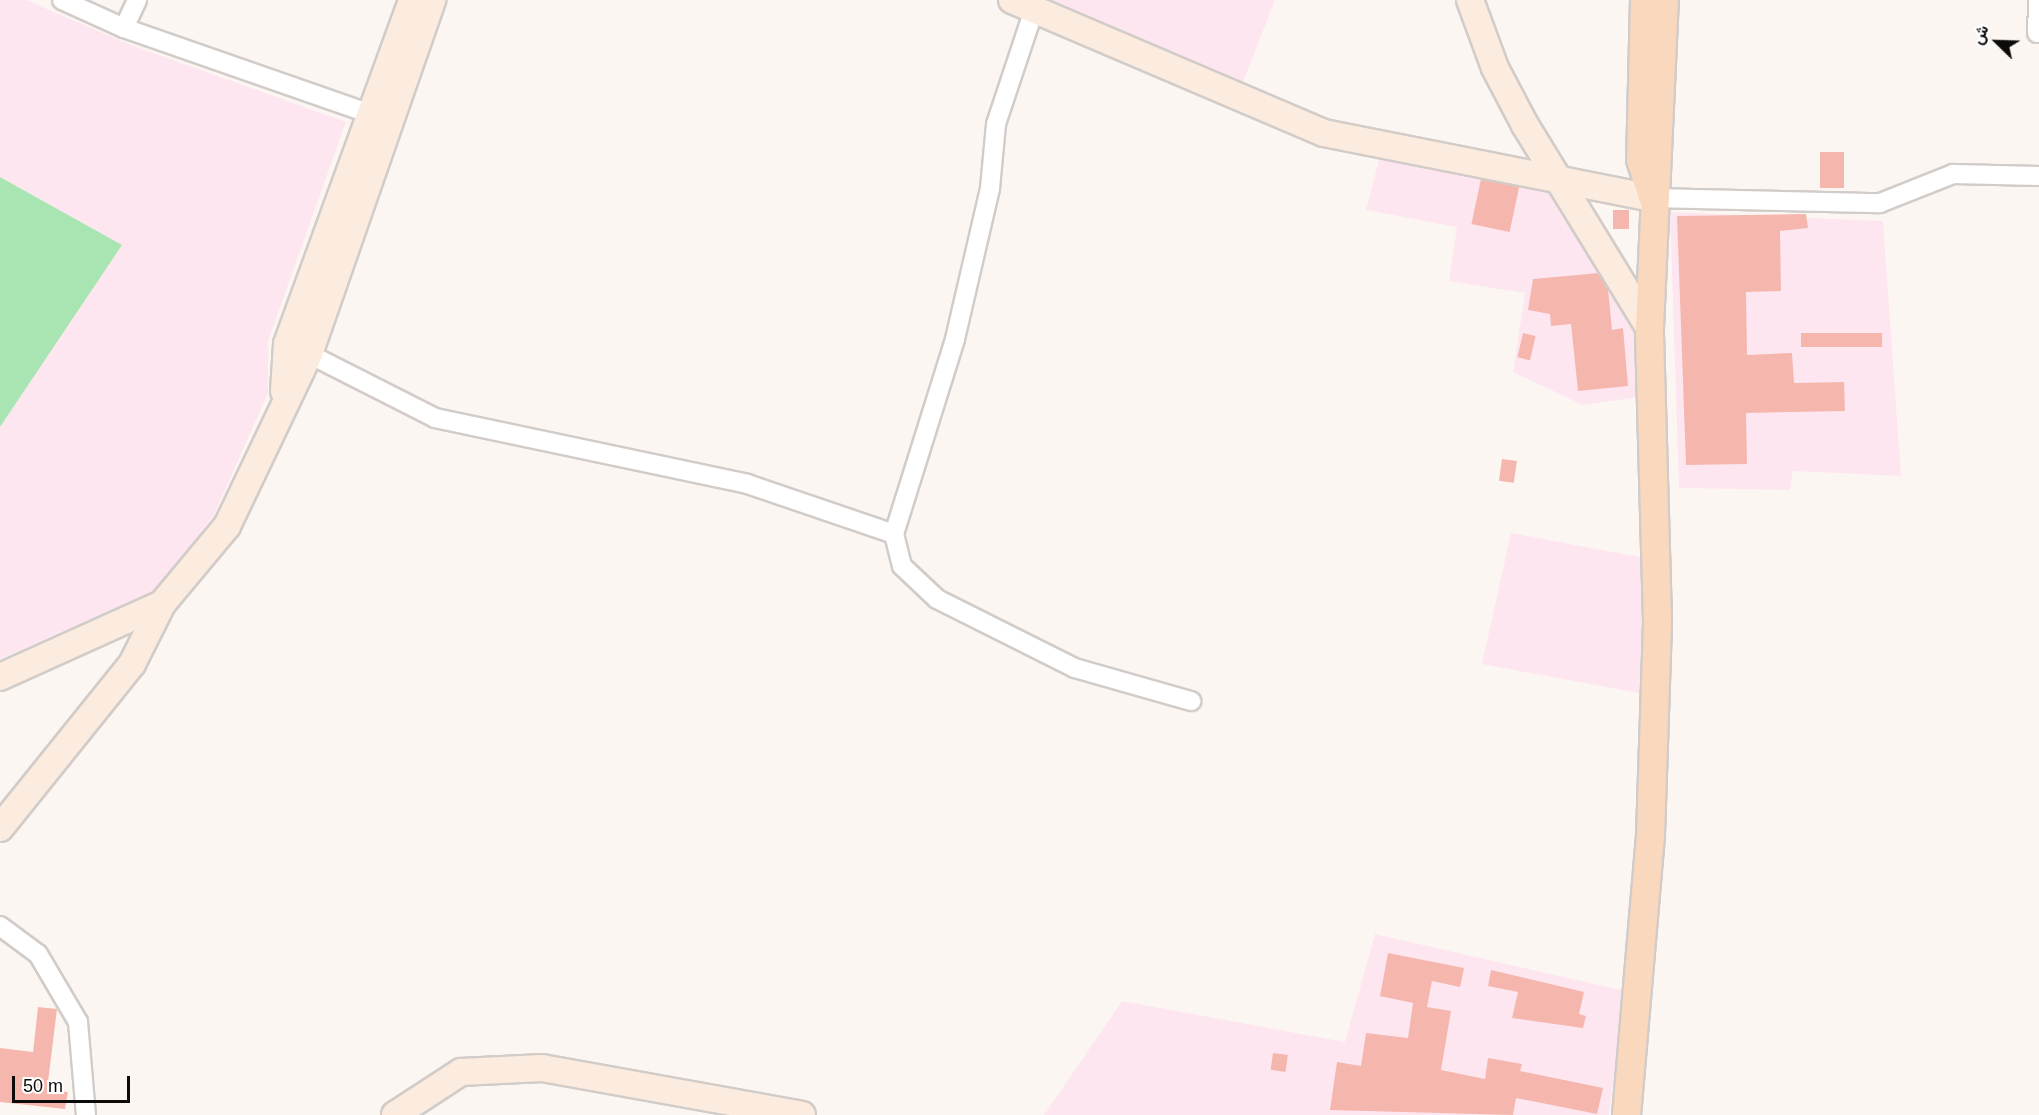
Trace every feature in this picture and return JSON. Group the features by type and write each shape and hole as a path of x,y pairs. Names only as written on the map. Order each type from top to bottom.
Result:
{"main road":[{"path":"1644,0 1640,159 1652,198"},
{"path":"1626,1115 1650,834 1656,632 1648,327 1652,198 1659,166 1664,0"}],"street":[{"path":"62,0 124,27 371,114"},
{"path":"124,27 137,0"},
{"path":"284,397 287,344 412,0"},
{"path":"0,828 132,664 162,604 227,526 284,397 309,354 432,0"},
{"path":"1470,0 1495,68 1555,175 1648,327"},
{"path":"2037,33 2038,0"},
{"path":"1191,701 1075,668 937,598 902,566 894,534 955,339 990,188 996,124 1023,5 1324,133 1413,154 1555,175 1652,198 1880,203 1953,174 2039,176"},
{"path":"309,354 435,418 747,484 894,534"},
{"path":"0,677 162,604"},
{"path":"0,926 38,954 78,1023 86,1115"},
{"path":"395,1115 461,1072 542,1068 802,1115"}],"shaded area":[{"path":"0,0 26,0 131,45 346,122 268,341 268,393 214,515 156,590 0,659 0,427 122,245 0,177"},
{"path":"1052,0 1275,0 1243,82"},
{"path":"1380,156 1466,176 1551,185 1638,332 1639,397 1583,405 1513,372 1525,293 1449,281 1457,227 1366,210"},
{"path":"1670,212 1883,221 1901,476 1793,471 1790,490 1679,488"},
{"path":"1511,533 1645,558 1644,694 1482,664"},
{"path":"1375,934 1625,991 1609,1115 1044,1115 1122,1001 1345,1042"}],"green space":[{"path":"0,177 122,245 0,427"}],"building":[{"path":"1820,152 1844,152 1844,188 1820,188"},
{"path":"1481,179 1519,187 1510,232 1471,224"},
{"path":"1613,210 1629,210 1629,229 1613,229"},
{"path":"1806,214 1808,228 1780,231 1781,291 1746,292 1747,355 1792,353 1794,383 1844,382 1845,411 1746,413 1747,464 1686,465 1677,216"},
{"path":"1599,273 1608,289 1612,330 1623,328 1628,386 1578,391 1571,324 1551,326 1550,314 1528,310 1533,279"},
{"path":"1523,333 1536,336 1530,360 1517,357"},
{"path":"1801,333 1882,333 1882,347 1801,347"},
{"path":"1502,459 1517,461 1514,483 1499,481"},
{"path":"1388,953 1464,968 1460,987 1432,981 1427,1007 1451,1011 1441,1070 1485,1079 1488,1058 1522,1064 1520,1071 1603,1088 1597,1114 1516,1098 1513,1115 1330,1110 1337,1062 1361,1066 1366,1033 1408,1038 1413,1003 1380,996"},
{"path":"1491,970 1584,992 1579,1014 1586,1016 1583,1028 1512,1018 1518,992 1488,986"},
{"path":"38,1007 57,1009 47,1090 68,1092 65,1109 0,1102 0,1048 33,1052"},
{"path":"1273,1053 1288,1055 1285,1072 1271,1070"}]}
